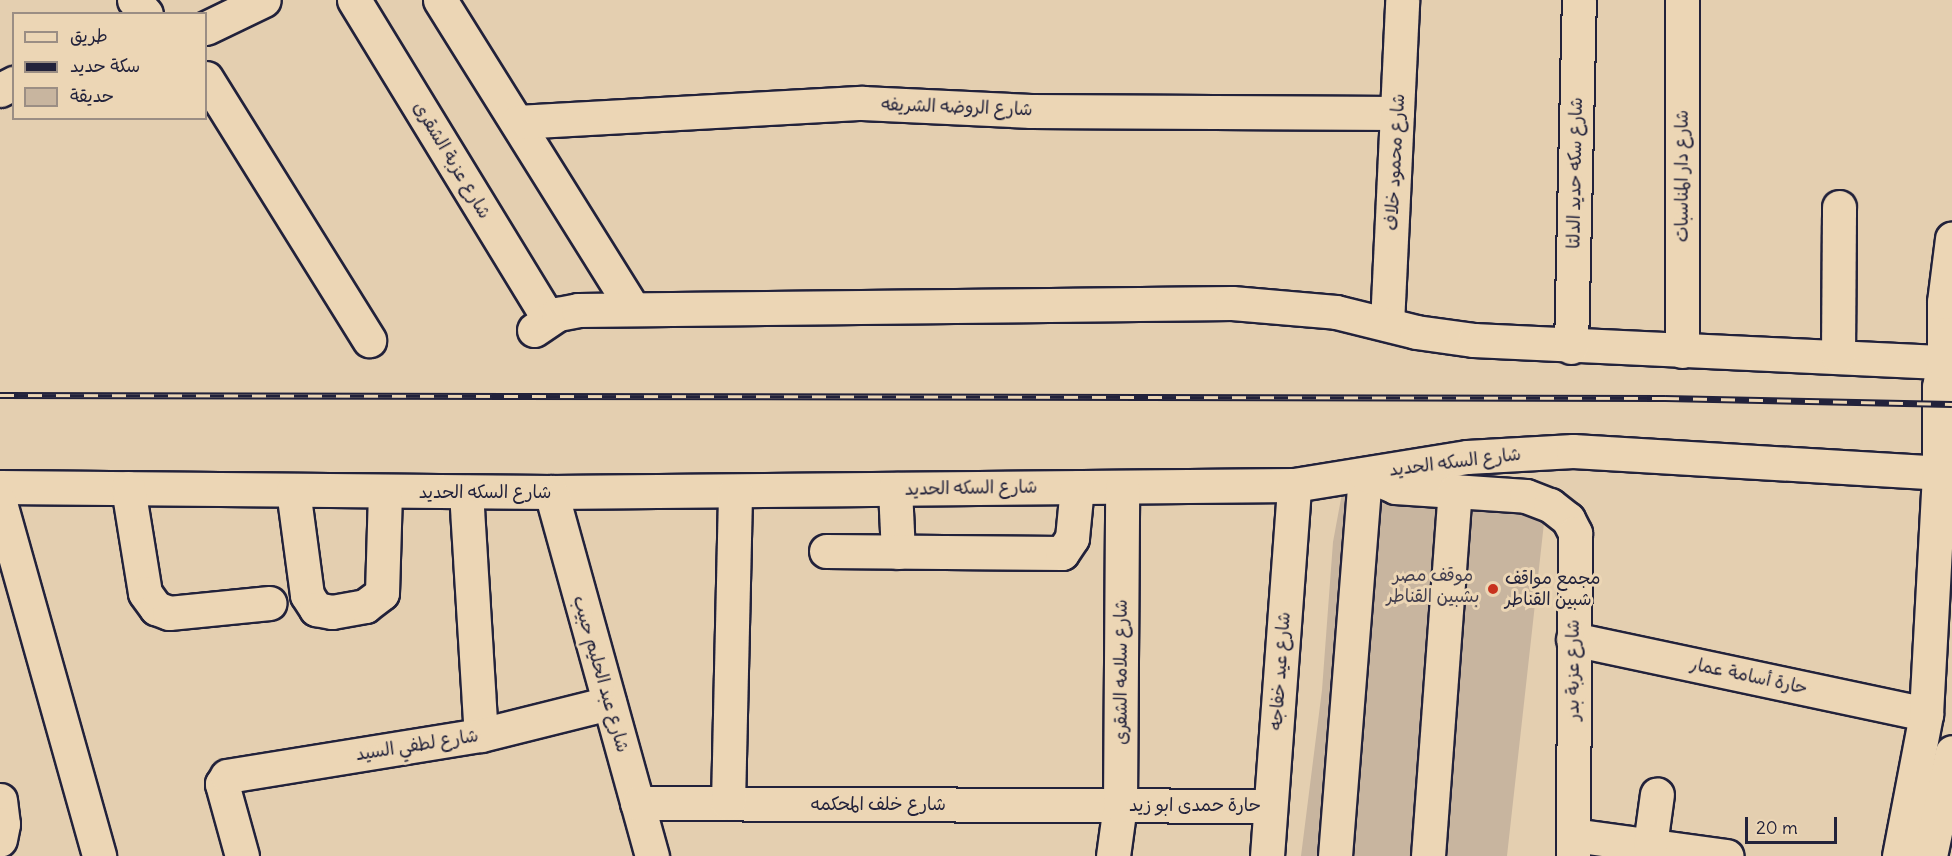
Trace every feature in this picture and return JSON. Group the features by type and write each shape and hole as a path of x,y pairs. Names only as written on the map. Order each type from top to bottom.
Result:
{"street":[{"path":"134,0 144,12"},
{"path":"207,28 264,0"},
{"name":"شارع عزبة الشقرى","path":"354,0 542,325 568,311 633,309"},
{"path":"440,0 633,309 1243,303 1336,312 1445,338 1571,347 1944,362"},
{"name":"شارع محمود خلاف","path":"1387,324 1402,0"},
{"name":"شارع سكه حديد الدلتا","path":"1571,347 1579,0"},
{"name":"شارع دار المناسبات","path":"1682,351 1685,5"},
{"path":"207,80 369,340"},
{"name":"شارع الروضه الشريفه","path":"517,122 862,103 1031,111 1397,113"},
{"path":"1838,356 1839,207"},
{"path":"1899,856 1926,714 1939,473 1939,387 1944,362 1944,302 1952,239"},
{"name":"شارع السكه الحديد","path":"0,487 551,492 1294,485 1467,457 1573,451 1939,473"},
{"path":"1335,856 1365,474"},
{"name":"شارع عزبة بدر","path":"1365,474 1395,487 1526,496 1550,505 1568,519 1575,532 1573,846"},
{"name":"شارع عيد خفاجه","path":"1267,856 1294,485"},
{"name":"شارع سلامه الشقرى","path":"1113,856 1120,805 1122,487"},
{"path":"128,488 145,593 156,608 168,613 270,603"},
{"path":"826,551 1062,553 1071,544 1077,488"},
{"path":"895,489 898,552"},
{"path":"293,490 307,595 316,609 332,612 365,606 382,593 385,491"},
{"path":"728,803 735,490"},
{"path":"466,492 481,735"},
{"name":"شارع عبد الحليم حبيب","path":"551,492 637,803 649,856"},
{"path":"1428,856 1455,492"},
{"path":"0,503 99,856"},
{"name":"حارة أسامة عمار","path":"1573,639 1926,714"},
{"name":"شارع لطفي السيد","path":"242,856 224,780 481,735 609,703"},
{"path":"1930,856 1952,752"},
{"path":"1650,845 1657,794"},
{"path":"0,800 3,824 0,840"},
{"name":"شارع خلف المحكمه","path":"637,803 1120,805"},
{"name":"حارة حمدى ابو زيد","path":"1120,805 1270,806"},
{"path":"1573,846 1650,845 1727,856"}],"green space":[{"name":"موقف مصر بشبين القناطر","path":"1345,477 1548,487 1507,856 1301,856 1322,690 1333,542"}],"railway":[{"path":"0,395 1665,398 1952,404"}],"place":[{"name":"مجمع مواقف شبين القناطر","path":"1493,589"}]}
